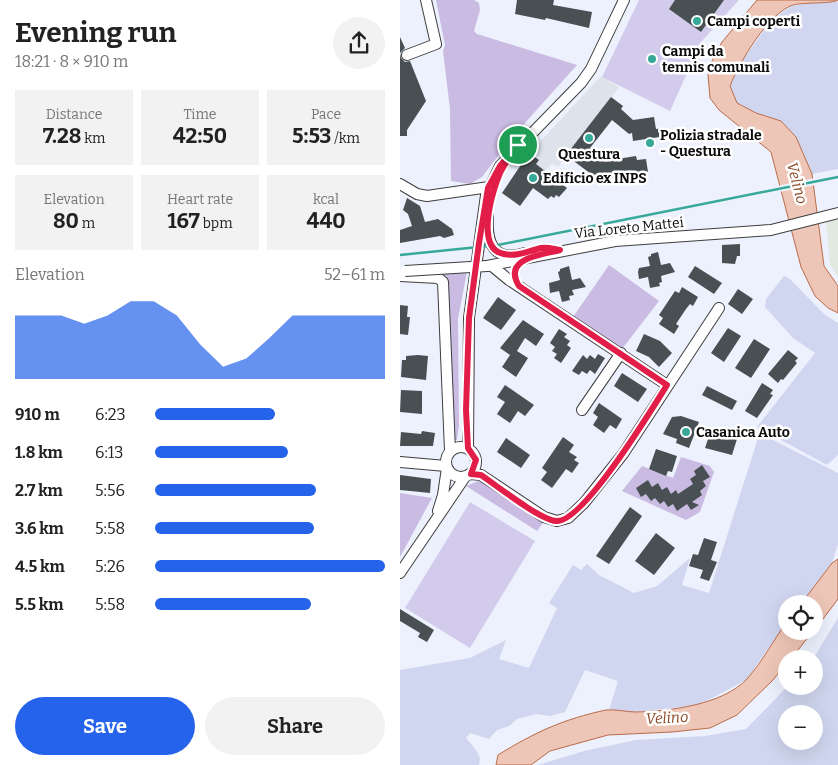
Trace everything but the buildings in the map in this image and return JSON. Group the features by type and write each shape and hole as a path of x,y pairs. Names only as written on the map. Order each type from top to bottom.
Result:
{"street":[{"path":"408,55 436,44 426,0"},
{"path":"400,573 435,519 468,475 476,460 468,448 466,410 469,318 488,188 500,166 518,145 576,88 591,69 624,0"},
{"path":"518,145 501,172 493,191 488,218 490,243 495,251 505,255 520,255 543,248 560,250"},
{"path":"400,184 417,194 426,196 488,188"},
{"name":"Via Loreto Mattei","path":"402,273 489,266 524,260 560,250 614,241 772,230 833,215"},
{"path":"519,286 514,277 514,272 524,260"},
{"path":"489,266 667,385"},
{"path":"402,273 438,278 443,282 450,451"},
{"path":"400,462 446,467 455,476 481,475 544,517 557,521 568,518 584,503 623,454 719,308"},
{"path":"582,410 621,353"},
{"path":"435,519 443,496 447,455 458,446 468,448"}],"shaded area":[{"path":"436,0 474,0 479,3 480,10 474,31 477,34 577,65 515,134 482,177 470,184 451,181 450,109 443,51 445,45"},
{"name":"Campi da tennis comunali","path":"639,0 739,0 701,42 670,111 602,77"},
{"path":"822,1 838,2 838,169 812,174 796,137 781,121 756,113 737,103 730,86 739,65 773,18 792,6"},
{"path":"601,76 619,87 558,167 552,163 545,171 536,164 540,157 528,148 537,145"},
{"path":"838,218 838,277 830,265 826,222"},
{"path":"609,265 659,301 622,349 573,317"},
{"path":"467,272 458,319 459,425 457,440 454,440 444,273"},
{"path":"784,276 790,279 825,315 838,323 838,455 827,465 757,427 815,353 793,338 765,307 766,299"},
{"path":"757,432 838,473 838,544 832,563 808,595 778,595 778,634 746,680 699,705 635,712 609,710 618,681 585,670 565,712 550,716 536,714 517,719 509,726 497,730 489,739 470,733 466,738 480,758 479,765 400,765 400,670 470,658 506,640 499,659 529,668 557,608 549,603 573,565 581,570 587,564 599,575 634,593 657,586 690,558 682,585 709,593 758,438"},
{"path":"681,457 710,466 714,472 700,512 686,520 622,491 642,466 673,478"},
{"path":"481,480 543,523 537,531 466,486"},
{"path":"400,493 432,498 400,557"},
{"path":"470,502 535,541 470,648 405,608"},
{"path":"838,618 838,765 538,765 584,751 636,740 705,736 746,729 779,695 823,695 823,650 818,650"}],"water":[{"name":"Velino","path":"757,0 838,0 798,4 783,10 764,28 747,52 730,86 737,103 756,113 781,121 796,137 812,174 824,266 838,286 838,313 828,308 815,296 801,267 771,152 719,110 710,98 708,75 712,61 722,42"},
{"path":"838,559 838,599 823,619 823,595 808,595 832,563"},
{"name":"Velino","path":"778,635 778,640 806,640 798,650 778,650 778,674 773,680 737,715 710,728 608,735 550,751 531,765 496,765 498,755 550,727 606,710 636,712 664,710 710,701 736,688 758,666"}],"pier":[{"path":"815,178 816,185 779,192 777,186"}],"railway":[{"path":"400,255 498,245 838,177"}],"place":[{"name":"Campi coperti","path":"697,21"},
{"name":"Campi da tennis comunali","path":"652,59"},
{"name":"Questura","path":"589,138"},
{"name":"Polizia stradale - Questura","path":"650,143"},
{"name":"Edificio ex INPS","path":"533,178"},
{"name":"Casanica Auto","path":"686,432"}],"route":[{"path":"518,145 501,172 493,191 488,218 488,239 493,248 495,251 505,255 520,255 543,248 560,250 524,260 516,267 514,277 519,286 667,385 623,454 584,503 568,518 561,521 544,517 481,475 471,474 476,465 476,460 475,455 468,448 466,410 469,318 486,195 500,166 518,145"}]}
